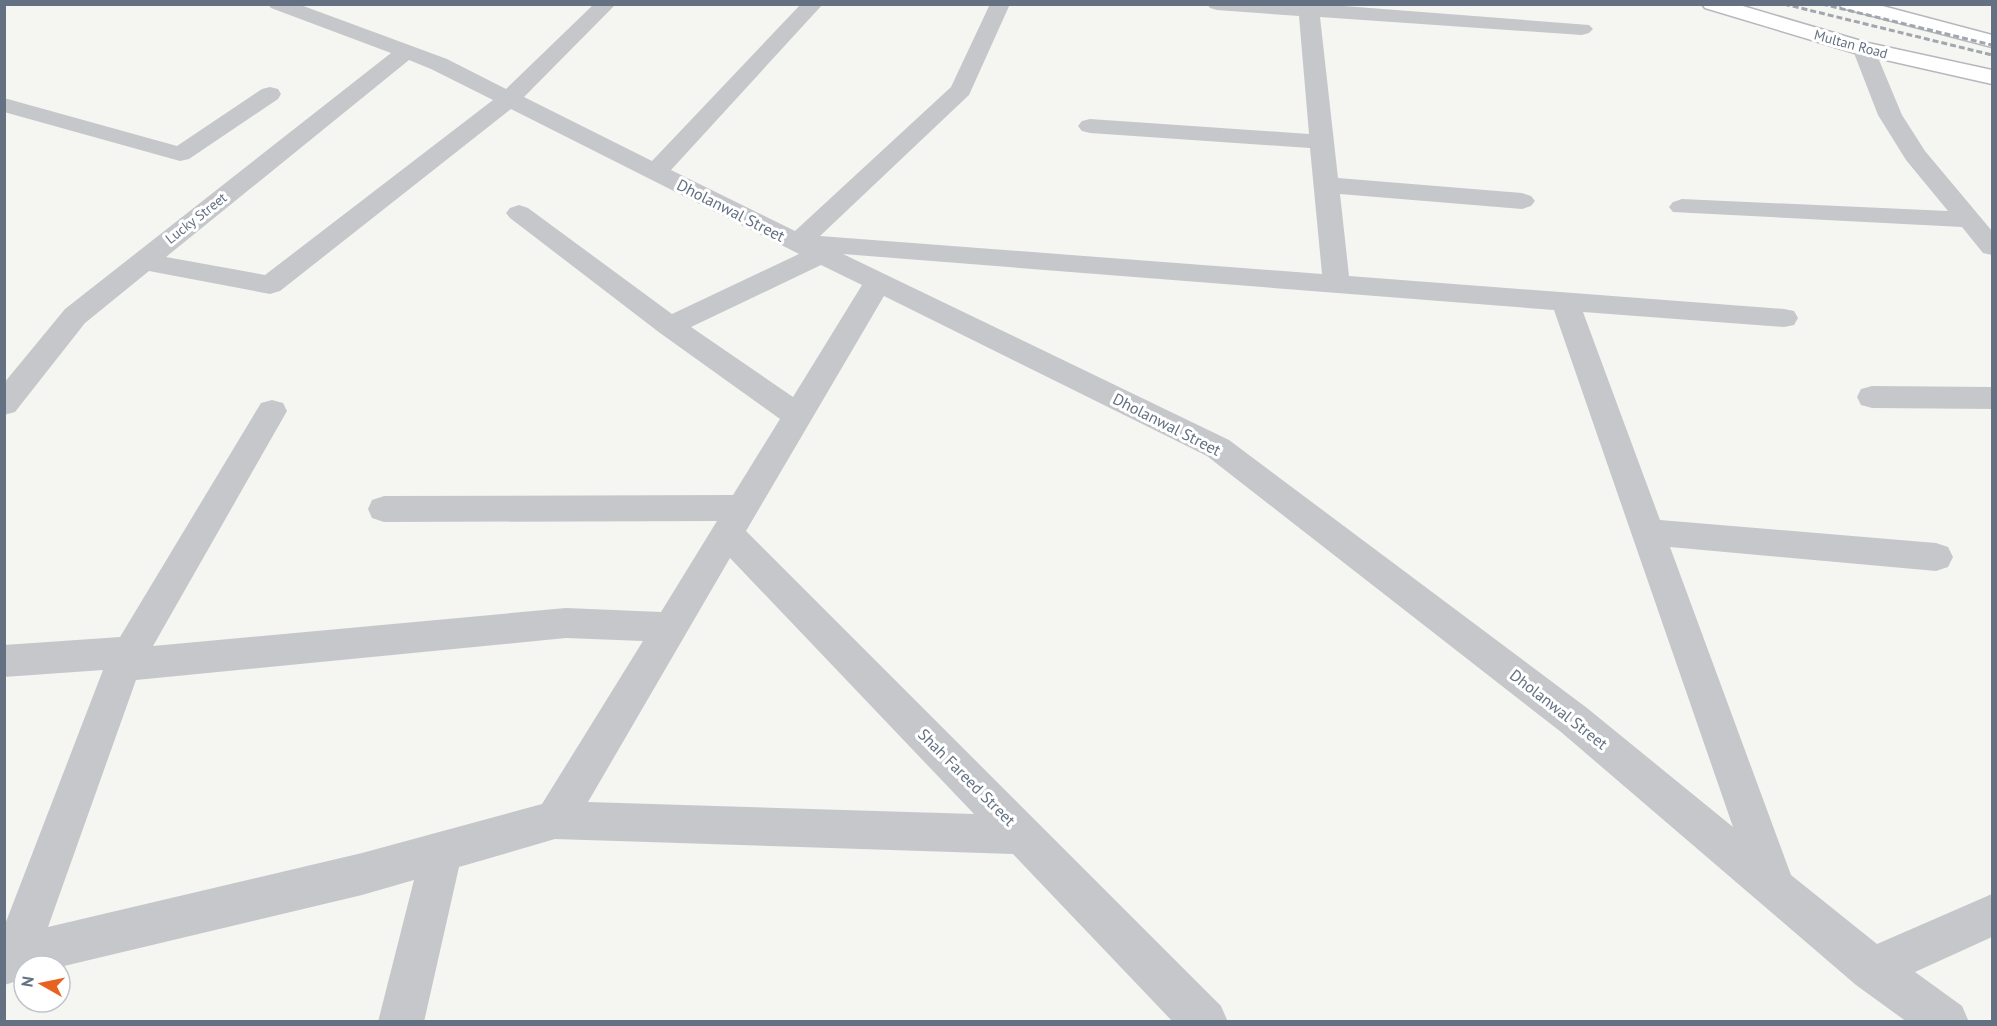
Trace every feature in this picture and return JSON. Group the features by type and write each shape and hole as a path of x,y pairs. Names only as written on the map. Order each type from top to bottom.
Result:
{"main road":[{"name":"Multan Road","path":"1712,4 1863,48 1992,77"},
{"path":"1849,4 1992,41"}],"street":[{"name":"Dholanwal Street","path":"278,4 439,64 810,249 1218,448 1574,720 1872,969 1946,1022"},
{"path":"141,261 270,285 509,99 606,4"},
{"path":"655,172 813,4"},
{"path":"670,326 810,249 961,90 1000,4"},
{"path":"1217,4 1308,8 1582,29"},
{"path":"1308,8 1336,283"},
{"path":"1863,48 1890,115 1915,155 1992,247"},
{"name":"Lucky Street","path":"4,404 75,316 141,261 406,52"},
{"path":"4,105 180,153 270,94"},
{"path":"1090,126 1322,142"},
{"path":"1327,185 1522,201"},
{"path":"1682,207 1970,220"},
{"path":"519,213 670,326 798,416"},
{"path":"810,249 1336,283 1784,318"},
{"path":"555,820 878,282"},
{"path":"1565,300 1774,886"},
{"path":"1872,397 1992,398"},
{"path":"9,961 126,659 272,411"},
{"path":"384,509 735,521"},
{"name":"Shah Fareed Street","path":"735,521 1024,835 1205,1022"},
{"path":"1647,532 1936,557"},
{"path":"4,661 126,659 566,623 671,627"},
{"path":"9,961 60,945 362,874 555,820 1024,835"},
{"path":"401,1022 442,852"},
{"path":"1872,969 1992,915"}],"railway":[{"path":"1784,4 1992,55"},
{"path":"1822,4 1992,45"}]}
